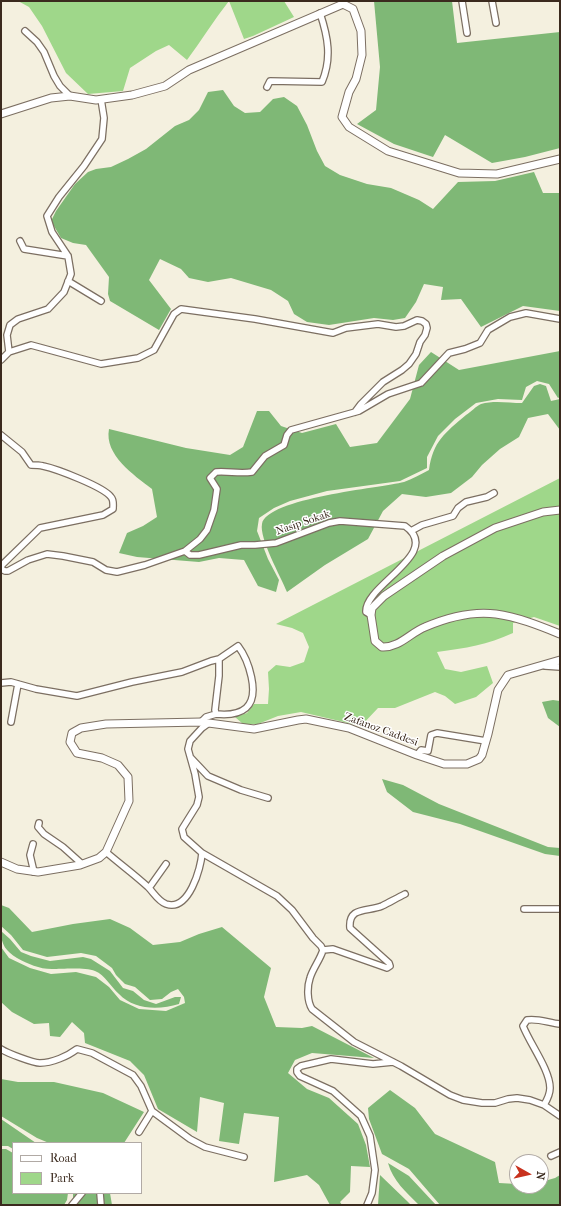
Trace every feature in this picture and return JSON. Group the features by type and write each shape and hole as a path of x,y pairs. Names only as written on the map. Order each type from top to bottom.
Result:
{"street":[{"path":"462,1 467,33"},
{"path":"492,1 496,23"},
{"path":"1,114 51,98 70,96 96,100 132,95 165,86 190,70 346,2 353,9 361,31 362,55 356,79 349,92 342,117 349,127 388,151 459,173 497,174 560,159"},
{"path":"266,86 270,81 322,82 328,61 328,46 320,13"},
{"path":"25,31 37,42 44,52 54,76 60,86 70,96"},
{"path":"9,352 7,336 10,324 18,319 48,309 64,292 71,274 68,256 52,232 47,216 102,139 104,118 101,99"},
{"path":"20,241 24,249 68,256"},
{"path":"68,281 101,301"},
{"path":"1,360 9,352 31,345 101,364 138,358 154,350 174,314 181,309 256,319 333,333 346,328 378,324 396,327 404,326 417,320 422,320 426,324 427,328 416,354 409,364 383,382 355,412"},
{"path":"1,435 22,452 31,465 43,466 95,486 112,498 114,504 113,509 103,515 40,528 2,565 1,569 8,571 28,560 47,554 93,562 106,570 117,572 145,565 185,551 200,539 207,530 214,510 217,489 210,478 216,472 228,471 241,474 252,472 265,456 284,445 286,435 291,430 355,412 388,394 421,383 449,353 466,349 480,343 488,330 510,317 526,313 560,318"},
{"path":"370,615 366,612 366,609 372,598 406,561 415,548 416,540 411,531 453,516 458,508 466,502 487,497 494,493"},
{"path":"560,510 543,512 488,531 443,556 384,596 372,608 370,615 375,641 382,648 394,646 425,627 463,615 497,614 535,624 560,634"},
{"name":"Nasip Sokak","path":"185,551 190,555 199,555 241,545 276,543 328,523 340,521 400,524 411,531"},
{"path":"1,683 11,682 77,696 132,682 182,672 219,659 238,646 249,666 253,686 252,698 247,708 239,712 227,715 216,714 206,717 202,728 190,741 188,749 199,797 197,806 182,829 184,838 202,853 277,896 292,910 323,950 321,958 310,978 309,1004 312,1009 354,1042 393,1062 450,1095 463,1100 494,1103 517,1098 530,1100 544,1106 560,1116"},
{"path":"216,714 215,710 219,676 219,659"},
{"name":"Zafanoz Caddesi","path":"106,852 130,800 128,777 118,765 102,758 77,753 70,742 72,733 81,728 106,724 205,722 254,729 306,719 349,728 444,764 467,764 479,759 482,755 498,690 508,675 560,660"},
{"path":"542,666 560,667"},
{"path":"11,722 18,684"},
{"path":"417,755 421,750 428,751 431,735 437,733 486,741"},
{"path":"191,758 208,776 241,790 268,798"},
{"path":"39,823 38,827 44,834 82,864"},
{"path":"33,844 30,855 34,872"},
{"path":"1,862 17,869 38,872 82,864 99,858 106,852 149,888 154,896 166,904 175,904 184,900 197,879 202,853"},
{"path":"149,888 166,864"},
{"path":"323,950 333,949 388,968 390,966 389,963 350,928 349,921 358,911 381,906 405,894"},
{"path":"524,909 560,909"},
{"path":"544,1106 549,1097 550,1089 548,1077 527,1037 523,1026 527,1020 534,1019 551,1024 560,1024"},
{"path":"1,1049 39,1063 58,1059 71,1054 77,1049 92,1053 133,1075 141,1086 152,1111 190,1139 205,1147 244,1157"},
{"path":"373,1205 372,1193 375,1170 370,1136 361,1116 333,1091 300,1076 297,1069 301,1066 331,1059 374,1064 393,1062"},
{"path":"139,1132 152,1111"},
{"path":"551,1156 560,1152"},
{"path":"367,1205 372,1193"},
{"path":"72,1205 81,1194"},
{"path":"100,1194 100,1205"}],"green space":[{"path":"18,1 229,1 187,60 169,45 156,51 130,68 123,91 88,94 66,73 42,26 29,7"},
{"path":"229,1 284,1 294,17 244,39"},
{"path":"374,1 452,1 457,43 560,32 560,148 525,157 492,163 445,135 433,157 394,144 357,124 376,110 380,67"},
{"path":"223,90 234,106 245,113 260,112 273,99 284,97 297,106 325,166 340,175 367,184 391,188 419,200 433,209 458,182 495,181 534,172 543,193 560,193 560,311 523,306 481,327 461,299 441,300 443,287 424,284 416,302 405,318 393,320 374,318 329,325 307,322 294,314 288,301 271,290 231,278 208,282 189,278 181,269 160,259 149,280 171,309 159,330 110,301 108,294 109,277 86,245 73,243 61,238 51,221 56,211 75,184 88,172 96,169 111,167 146,149 175,126 189,120 199,110 208,92"},
{"path":"560,351 560,397 558,398 549,384 537,381 526,387 522,400 498,399 476,403 455,419 438,436 427,457 427,468 400,481 327,491 290,501 274,508 259,518 257,531 268,559 279,580 276,592 258,586 244,560 219,558 199,562 137,557 119,553 127,533 143,526 157,517 152,489 129,471 116,456 111,447 109,429 186,448 230,455 243,447 257,411 269,411 281,426 302,433 336,424 350,447 377,443 410,399 419,365 431,352 459,370"},
{"path":"540,384 546,386 551,401 560,399 560,430 548,414 528,418 519,437 500,449 482,465 472,477 451,493 426,497 402,494 383,511 368,539 325,565 287,592 271,558 262,530 262,524 269,515 283,507 303,501 404,482 413,478 429,470 434,452 441,438 477,406 491,402 522,403 534,386"},
{"path":"560,478 560,626 534,617 513,623 513,633 494,640 467,647 437,652 445,669 461,672 487,666 493,683 476,697 455,704 445,696 435,692 395,708 378,708 361,726 301,712 278,716 258,724 243,724 235,717 247,713 254,704 268,704 268,672 276,665 290,667 304,662 309,647 303,633 292,628 276,624"},
{"path":"553,700 560,701 560,727 548,718 542,702"},
{"path":"382,779 403,785 439,804 548,847 560,848 560,856 545,854 460,824 413,812 387,792"},
{"path":"1,905 9,908 32,932 110,919 130,928 153,945 180,942 222,927 271,968 264,997 276,1027 302,1028 312,1026 374,1058 312,1053 295,1060 288,1073 307,1089 329,1098 358,1124 366,1145 370,1167 351,1166 350,1192 340,1202 342,1205 330,1205 319,1185 307,1175 274,1182 279,1117 244,1113 239,1144 219,1141 224,1103 200,1097 197,1132 158,1109 144,1075 130,1061 85,1043 84,1033 72,1022 60,1037 50,1036 49,1023 34,1024 12,1012 1,1002 1,947 9,958 30,968 51,974 76,972 96,977 109,987 120,1000 139,1009 166,1011 185,1003 184,997 178,989 162,999 150,1000 135,987 125,984 116,975 112,968 96,956 81,953 47,957 23,950 11,935 1,926"},
{"path":"1,931 21,952 50,961 83,957 91,959 110,971 123,988 133,991 144,1000 156,1004 175,997 181,997 179,1004 155,1008 139,1006 125,999 102,975 95,971 80,969 47,969 29,964 17,958 7,950 3,944"},
{"path":"1,1079 18,1082 54,1082 103,1093 144,1112 125,1142 47,1142 37,1138 1,1116"},
{"path":"390,1090 415,1108 435,1134 495,1162 499,1183 509,1184 509,1194 549,1194 549,1180 560,1175 560,1205 440,1205 409,1169 382,1154 369,1119 368,1108"},
{"path":"1,1119 35,1142 12,1142 12,1148 8,1146 1,1146"},
{"path":"1,1149 6,1149 12,1152 12,1194 68,1194 64,1205 1,1205"},
{"path":"388,1163 409,1176 436,1205 419,1205 397,1181"},
{"path":"380,1175 407,1201 411,1205 378,1205"},
{"path":"73,1194 110,1194 112,1205 73,1205"}]}
